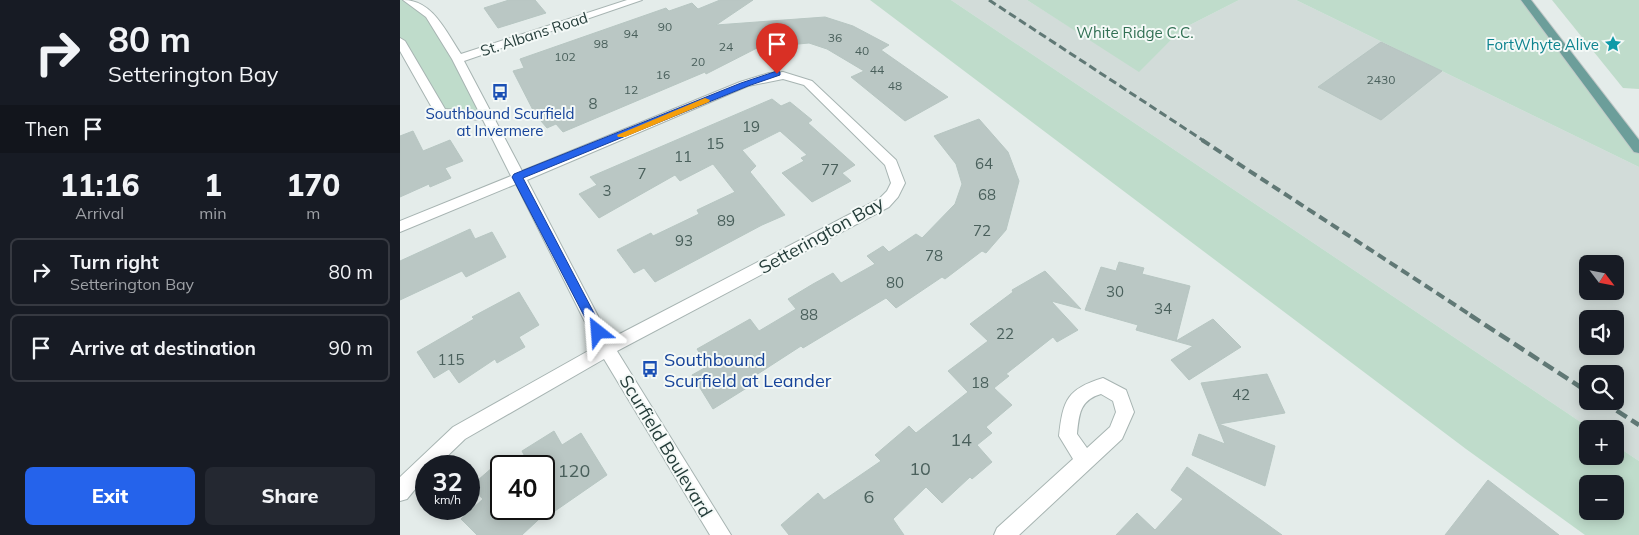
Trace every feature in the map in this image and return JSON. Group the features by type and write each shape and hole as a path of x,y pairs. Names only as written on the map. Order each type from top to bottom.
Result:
{"main road":[{"path":"1526,0 1639,149"}],"street":[{"name":"Scurfield Boulevard","path":"408,0 430,15 458,59 607,349 721,535"},
{"name":"St. Albans Road","path":"458,59 637,0"},
{"path":"400,41 441,113 487,116"},
{"name":"Setterington Bay","path":"518,177 744,84 777,74 794,76 808,84 891,163 898,183 884,203 607,349"},
{"path":"400,227 518,177"},
{"path":"400,492 410,479 459,433 607,349"},
{"path":"1004,535 1086,462"}],"shaded area":[{"path":"951,0 1027,0 1139,71 1182,29 1239,0 1296,0 1639,167 1639,461 1624,451 1624,420 1579,421"}],"green space":[{"path":"400,0 408,0 430,15 487,116 441,113 400,41"},
{"path":"870,0 951,0 1579,421 1579,465 1624,465 1624,451 1639,461 1639,535 1585,535 1466,449"},
{"name":"White Ridge C.C.","path":"1027,0 1239,0 1182,29 1139,72"},
{"path":"1296,0 1526,0 1639,149 1639,167"},
{"name":"FortWhyte Alive","path":"1552,0 1639,0 1639,89 1623,88"}],"building":[{"path":"509,0 535,0 546,13 498,28 484,8"},
{"path":"720,0 753,0 716,25 825,17 853,26 889,45 881,50 948,97 905,121 851,77 864,71 827,49 809,43 757,48 706,74 705,72 563,132 556,124 547,128 535,114 513,71 524,68 520,59 666,8 669,11 692,3 698,9"},
{"path":"1381,42 1442,71 1381,120 1318,87"},
{"path":"772,99 781,106 790,102 812,120 808,123 855,165 842,173 851,181 812,202 782,173 804,161 801,158 807,155 780,131 742,150 756,166 750,172 785,215 762,225 655,282 644,268 634,273 617,250 651,233 653,236 699,214 697,210 735,192 713,164 680,181 675,175 599,218 579,194 597,185 590,177"},
{"path":"979,119 1008,152 1019,181 1006,230 986,253 982,251 945,279 942,277 896,308 886,298 803,348 801,346 750,379 753,384 713,409 692,375 708,366 697,349 750,319 759,331 796,309 788,299 813,284 833,273 841,283 875,264 867,256 883,246 889,252 916,234 922,238 955,204 962,184 956,164 934,136"},
{"path":"413,131 423,151 450,140 463,161 445,168 451,178 430,187 429,184 400,197 400,136"},
{"path":"470,229 475,239 492,232 506,257 466,277 462,271 400,300 400,261"},
{"path":"1119,262 1144,268 1142,274 1190,286 1176,341 1213,319 1241,347 1189,380 1171,360 1193,346 1136,330 1138,325 1085,310 1101,267 1116,271"},
{"path":"1045,271 1081,309 1051,301 1078,330 1057,342 1053,337 1006,374 1009,376 994,388 1012,405 986,427 992,433 977,445 992,462 972,479 970,477 942,503 926,487 893,519 904,535 789,535 781,525 818,493 824,500 881,461 875,455 909,426 916,433 968,392 948,371 988,341 970,324 1013,292 1012,290"},
{"path":"519,292 539,325 519,337 525,347 497,363 495,359 459,383 449,369 434,378 417,352 474,319 472,317"},
{"path":"1267,374 1285,413 1219,424 1275,446 1265,486 1192,455 1199,434 1225,444 1201,383"},
{"path":"554,431 562,445 581,433 607,475 555,511 555,455 524,455 522,451"},
{"path":"1187,467 1282,535 1116,535 1137,513 1155,530 1183,499 1171,490"},
{"path":"490,470 490,520 538,520 522,535 477,535 462,520 480,520 480,502 483,499 480,496 480,478"},
{"path":"1488,480 1559,535 1445,535"}],"railway":[{"path":"989,0 1204,141"},
{"path":"1202,140 1472,316"},
{"path":"1470,315 1579,386"},
{"path":"1616,410 1639,425"}],"slow traffic":[{"path":"621,135 705,100"}],"place":[{"name":"FortWhyte Alive","path":"1613,44"},
{"name":"Southbound Scurfield at Invermere","path":"500,92"},
{"name":"Southbound Scurfield at Leander","path":"650,369"}],"route":[{"path":"598,332 518,177 744,84 777,74"}]}
